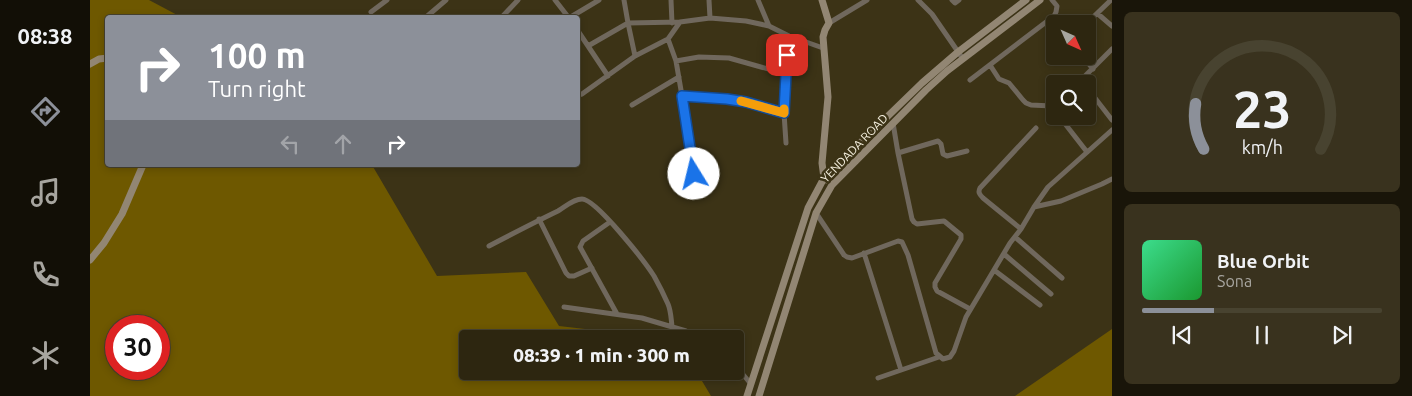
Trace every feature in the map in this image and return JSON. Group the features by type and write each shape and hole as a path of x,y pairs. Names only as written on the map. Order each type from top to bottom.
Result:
{"main road":[{"path":"822,0 829,23 822,37 828,97 822,163 824,178 832,185"},
{"name":"YENDADA ROAD","path":"747,396 808,208 824,178 922,83 958,52 1026,0"},
{"name":"YENDADA ROAD","path":"759,396 816,213 832,185 926,90 1040,0"},
{"path":"90,64 105,59"},
{"path":"90,260 104,243 122,214 143,167"}],"street":[{"path":"372,12 386,0"},
{"path":"428,15 446,0"},
{"path":"504,15 518,0"},
{"path":"555,0 567,15"},
{"path":"574,15 599,0"},
{"path":"624,0 635,56"},
{"path":"671,0 672,23"},
{"path":"710,0 710,18"},
{"path":"758,0 769,26"},
{"path":"829,23 866,0"},
{"path":"918,0 932,14 963,59"},
{"path":"952,0 955,3 959,0"},
{"path":"970,80 1054,16 1057,6 1052,0"},
{"path":"1111,0 1098,14 1112,26"},
{"path":"588,46 628,24 672,23 710,18 746,21 769,26 789,36 823,48"},
{"path":"580,94 635,56 668,39 680,22"},
{"path":"580,34 608,76"},
{"path":"786,142 784,113 789,36"},
{"path":"668,39 676,61 694,174"},
{"path":"1087,75 1112,49"},
{"path":"676,61 699,57 729,58 786,74"},
{"path":"990,65 999,79 1009,83 1026,103 1046,105"},
{"path":"1090,65 1093,69"},
{"path":"632,105 678,77"},
{"path":"682,96 746,102 784,113"},
{"path":"1096,99 1112,120"},
{"path":"893,123 912,219 918,224 944,222 961,235 961,239 935,283 935,287 937,291 970,309"},
{"path":"1067,125 1087,152"},
{"path":"1021,229 983,198 978,191 1036,128"},
{"path":"878,378 939,357 943,359 950,357 970,309 1034,207 1048,188 1112,130"},
{"path":"898,152 938,141 941,144 943,154 947,156 968,150"},
{"path":"1034,207 1061,201 1112,179"},
{"path":"489,246 560,210 573,201 582,199 591,202 640,257 654,277 669,306 672,326"},
{"path":"816,213 847,257 852,258 898,241 902,242 908,255 936,353 939,357"},
{"path":"539,219 569,276 574,276 592,268"},
{"path":"610,222 583,241 580,247 618,314"},
{"path":"1015,237 1062,278"},
{"path":"864,253 901,370"},
{"path":"1004,254 1051,294"},
{"path":"994,270 1040,305"},
{"path":"564,306 642,318 686,330"},
{"path":"744,376 751,384"}],"shaded area":[{"path":"90,0 149,0 177,15 105,15 105,167 373,167 437,276 526,272 559,326 594,330 459,330 459,380 701,380 711,396 90,396"},
{"path":"1112,329 1112,396 1015,396"}],"slow traffic":[{"path":"741,101 784,113 784,109"}],"route":[{"path":"694,174 682,96 746,102 784,113 787,55"}]}
